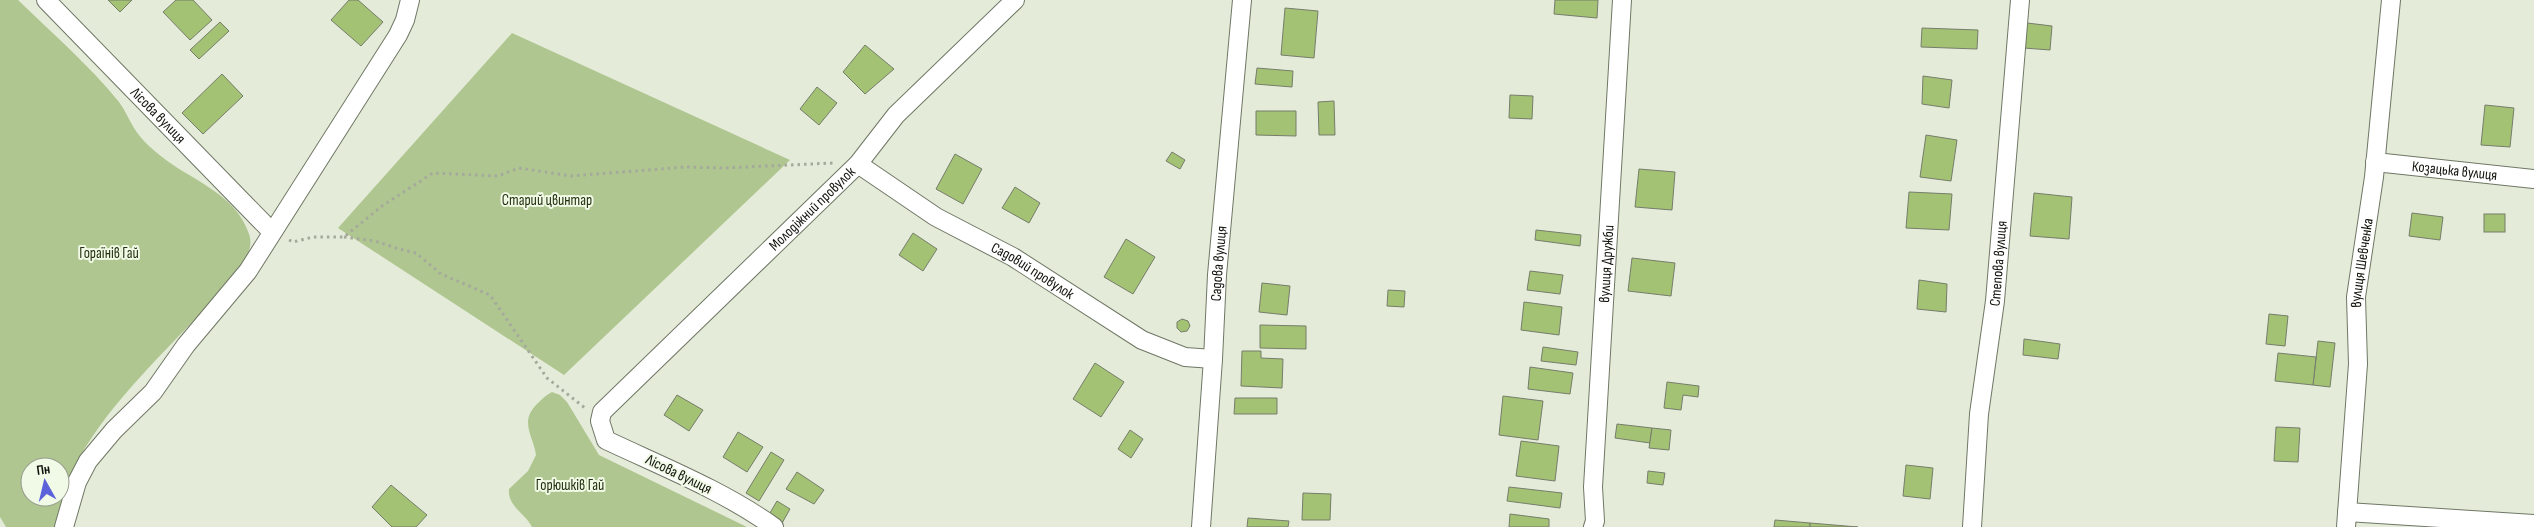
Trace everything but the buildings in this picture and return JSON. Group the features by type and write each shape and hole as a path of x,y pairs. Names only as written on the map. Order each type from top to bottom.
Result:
{"street":[{"name":"Лісова вулиця","path":"46,0 272,232"},
{"path":"64,527 77,482 88,461 114,430 153,392 186,345 239,284 398,35 405,20 410,0"},
{"name":"Молодіжний провулок","path":"601,417 858,164 896,114 1016,0"},
{"name":"Садова вулиця","path":"1201,527 1217,275 1242,0"},
{"name":"вулиця Дружби","path":"1593,527 1595,521 1593,487 1622,0"},
{"name":"Степова вулиця","path":"1972,527 1979,414 1996,301 2020,0"},
{"name":"вулиця Шевченка","path":"2347,520 2358,364 2356,297 2375,162 2390,0"},
{"name":"Козацька вулиця","path":"2375,162 2534,179"},
{"name":"Садовий провулок","path":"858,164 936,217 1013,258 1142,340 1180,356 1213,359"},
{"name":"Лісова вулиця","path":"601,417 606,440 692,478 753,512 774,527"},
{"path":"2347,520 2534,524"}],"path":[{"path":"344,237 382,206 433,173 498,176 519,168 571,176 685,167 858,164"},
{"path":"272,232 293,242 313,237 344,237 375,241 398,250 416,253 441,274 490,295 547,378 601,417"}],"green space":[{"name":"Гораїнів Гай","path":"0,0 18,0 70,49 107,88 121,105 137,133 148,146 214,191 235,209 249,234 250,242 246,258 232,279 125,394 92,437 70,477 70,457 20,457 20,507 61,507 60,527 6,527 0,517"},
{"name":"Старий цвинтар","path":"512,33 790,160 564,375 338,228"},
{"name":"Горюшків Гай","path":"552,392 560,395 567,402 599,455 747,527 532,527 514,505 509,495 509,489 528,471 536,455 529,429 529,417 537,404"}]}
